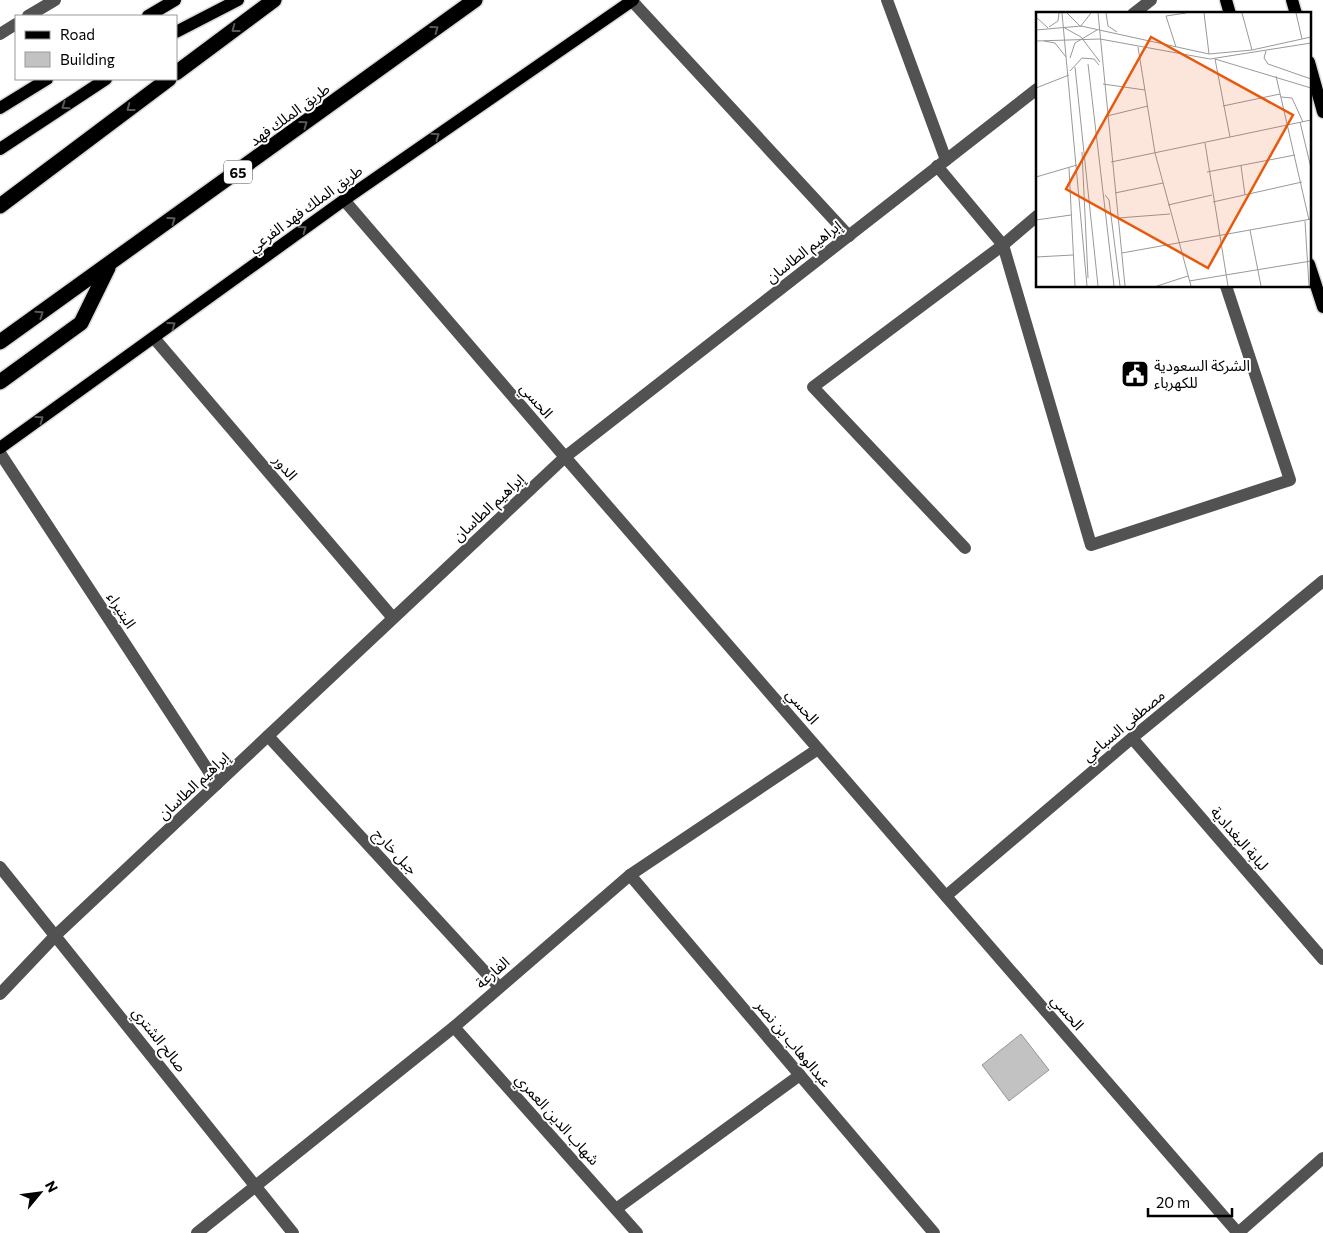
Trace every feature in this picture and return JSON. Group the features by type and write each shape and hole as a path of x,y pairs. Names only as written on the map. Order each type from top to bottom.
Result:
{"highway":[{"path":"178,72 274,0"},
{"name":"طريق الملك فهد","path":"0,342 110,265 475,0"},
{"path":"0,206 168,80"},
{"path":"0,382 81,323 110,265"}],"main road":[{"path":"150,15 175,0"},
{"path":"178,31 238,0"},
{"name":"طريق الملك فهد الفرعي","path":"0,448 344,200 632,0"},
{"path":"1310,66 1323,112"},
{"path":"0,108 45,80"},
{"path":"0,149 104,80"},
{"path":"1310,267 1323,307"}],"street":[{"path":"30,15 55,0"},
{"path":"632,0 849,236"},
{"path":"887,0 942,163 1003,244 1091,545 1290,480 1227,288"},
{"path":"1135,12 1150,0"},
{"path":"0,34 15,25"},
{"name":"إبراهيم الطاسان","path":"0,994 56,935 565,458 1036,90"},
{"name":"الحسي","path":"344,200 565,458 1238,1233"},
{"path":"965,548 813,387 1003,244 1036,217"},
{"name":"الدور","path":"154,338 393,618"},
{"name":"البتيراء","path":"0,453 217,784"},
{"name":"مصطفى السباعي","path":"946,896 1132,738 1323,581"},
{"name":"جبل خارج","path":"268,736 499,987"},
{"name":"لبابة البغدادية","path":"1132,738 1323,959"},
{"name":"الفارعة","path":"197,1233 454,1027 630,875 818,749"},
{"name":"صالح الشتري","path":"0,867 293,1233"},
{"name":"عبدالوهاب بن نصر","path":"630,875 934,1233"},
{"name":"شهاب الدين العمري","path":"454,1027 637,1233"},
{"path":"616,1209 800,1075"},
{"path":"1238,1233 1323,1158"}],"building":[{"path":"1021,1034 1049,1070 1009,1101 982,1065"}],"place":[{"name":"الشركة السعودية للكهرباء","path":"1135,374"}]}
